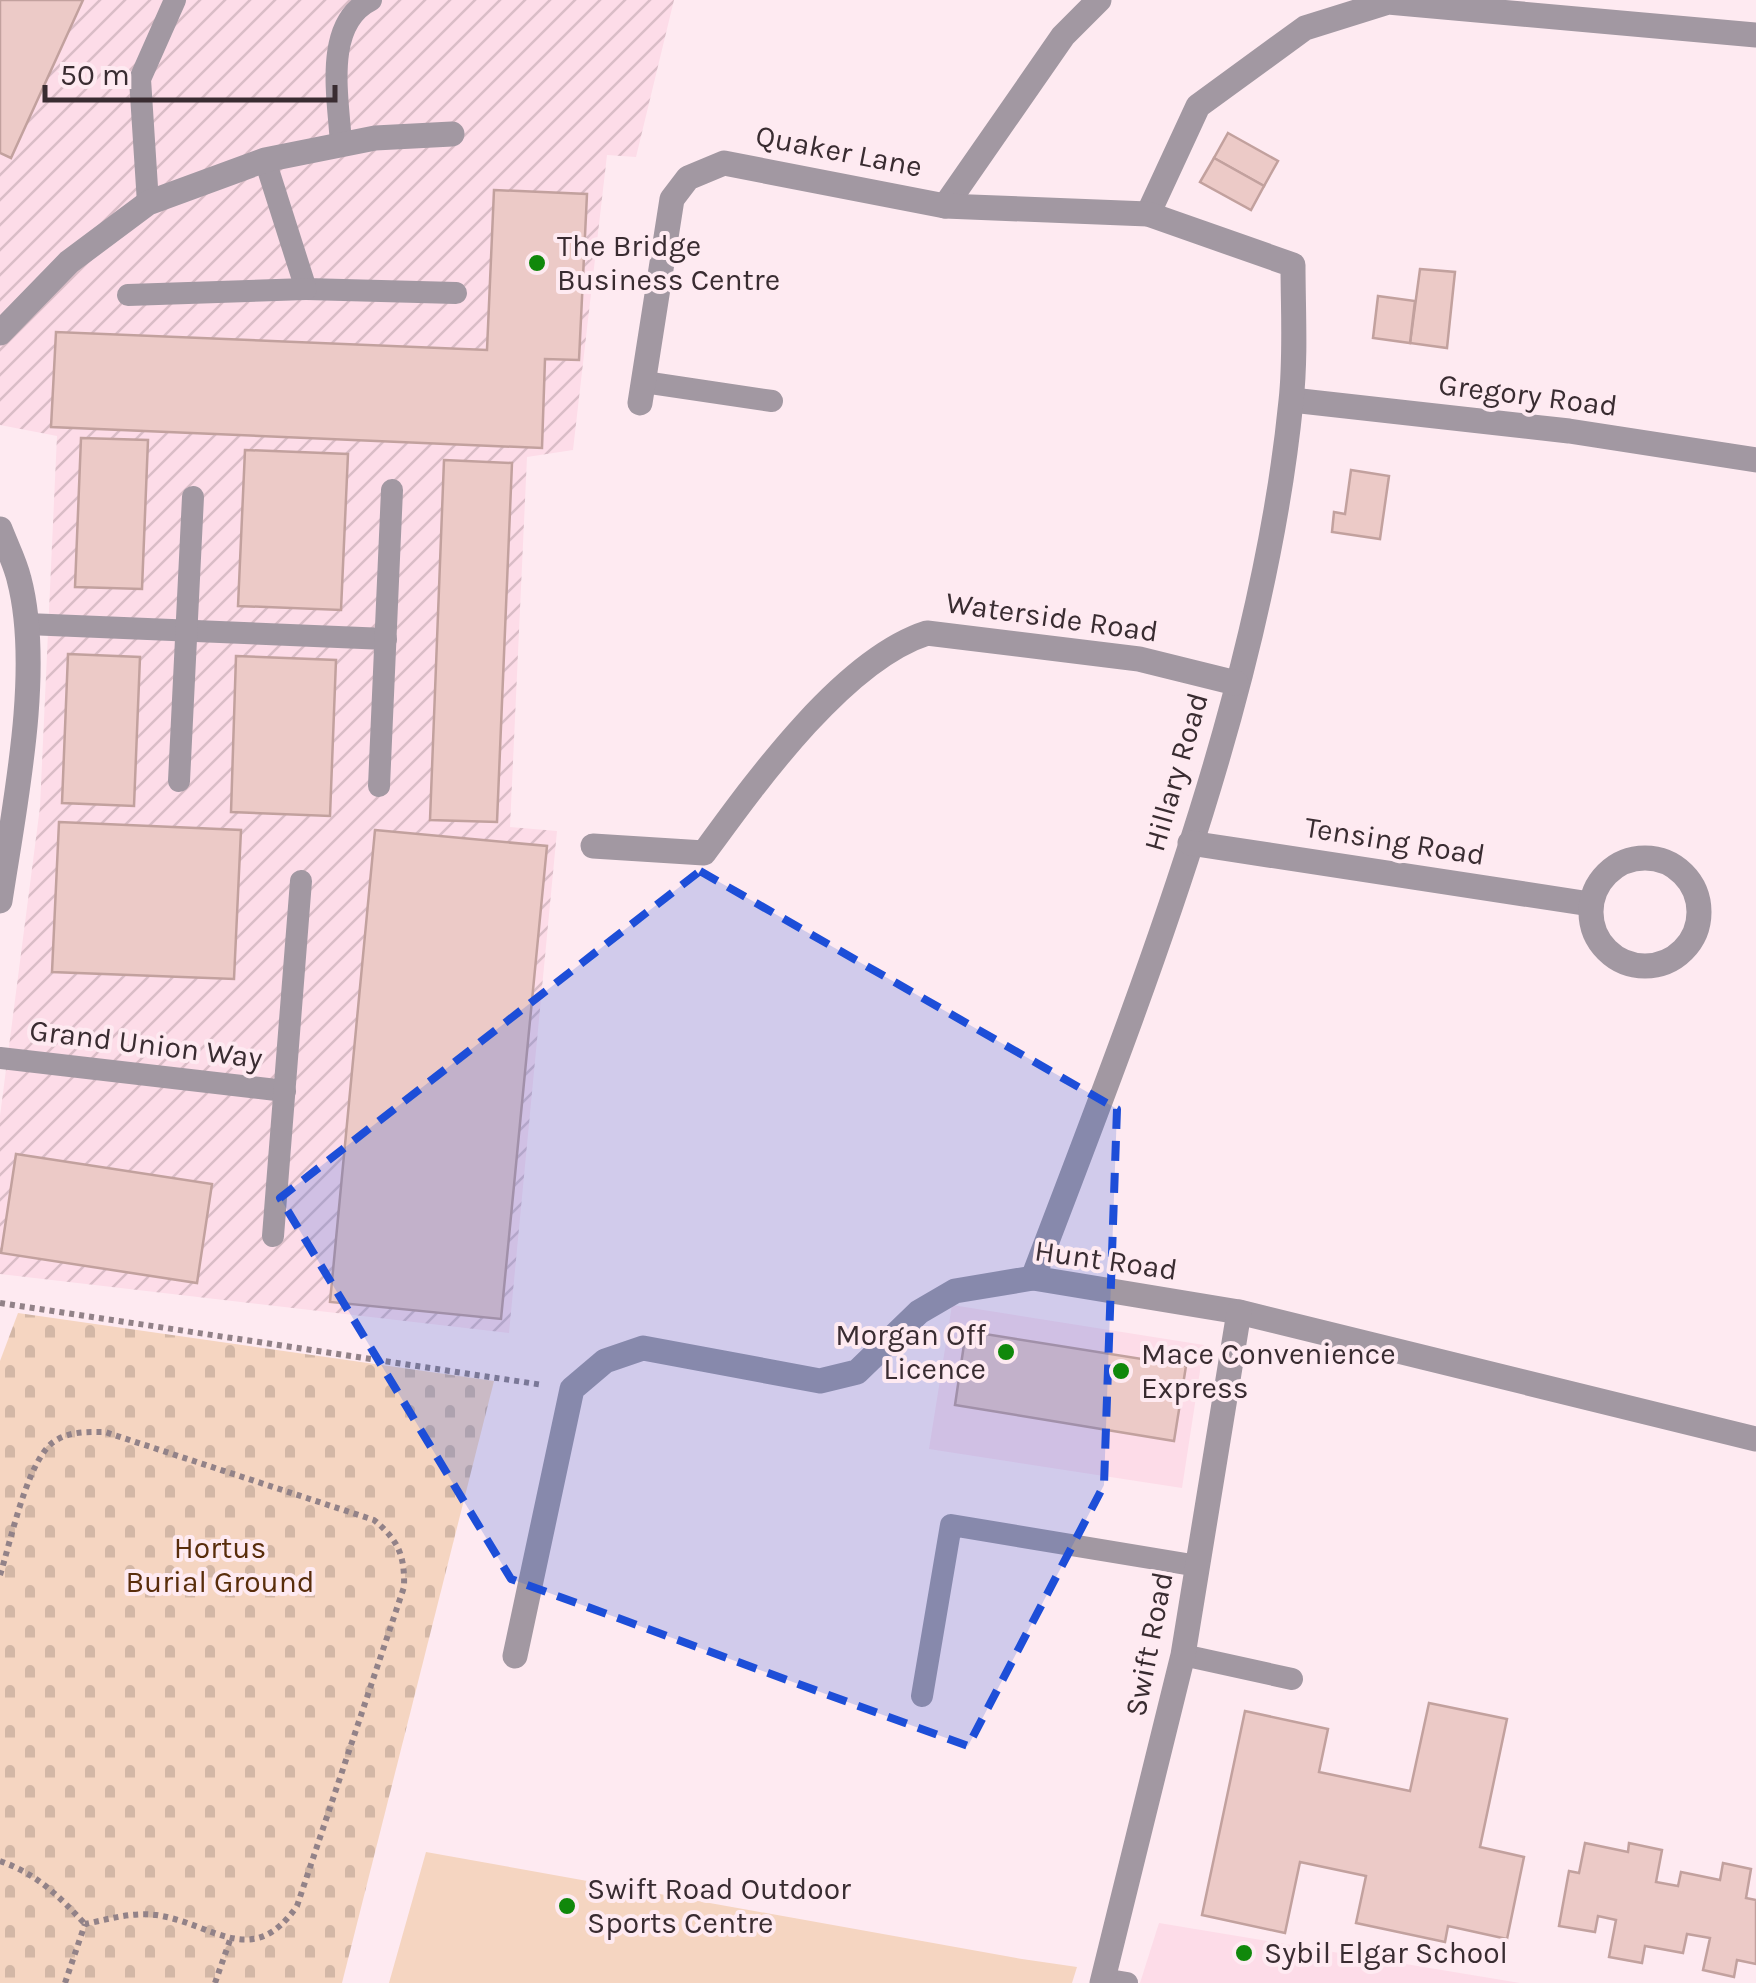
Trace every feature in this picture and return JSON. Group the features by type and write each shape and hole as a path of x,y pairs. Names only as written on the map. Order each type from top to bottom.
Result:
{"street":[{"path":"945,206 1063,36 1099,0"},
{"path":"1148,214 1198,106 1305,28 1388,2 1756,35"},
{"path":"0,333 69,262 148,203 265,160 375,138 452,134"},
{"name":"Quaker Lane","path":"642,392 665,223 672,199 688,178 724,162 945,206 1148,214 1293,265"},
{"name":"Hillary Road","path":"1033,1278 1128,1028 1190,843 1236,683 1267,554 1292,400 1293,265"},
{"name":"Gregory Road","path":"1292,400 1570,430 1756,460"},
{"path":"0,529 19,578 27,624 16,788 0,901"},
{"name":"Waterside Road","path":"593,846 704,854 763,772 823,708 898,642 927,633 1140,660 1236,683"},
{"name":"Tensing Road","path":"1190,843 1590,904"},
{"path":"1644,857 1666,862 1682,872 1694,887 1698,922 1692,940 1679,954 1647,967 1628,965 1598,942 1590,904 1608,871 1624,860 1644,857"},
{"name":"Hunt Road","path":"572,1389 605,1361 643,1348 820,1380 857,1372 919,1312 955,1291 1033,1278 1240,1312 1756,1438"},
{"name":"Swift Road","path":"1111,1982 1183,1656 1240,1312"},
{"path":"514,1656 572,1389"}],"lane":[{"path":"148,203 140,79 175,0"},
{"path":"341,145 341,36 351,18 371,0"},
{"path":"265,160 306,289"},
{"path":"128,295 306,289 456,293"},
{"path":"642,392 772,401"},
{"path":"379,786 392,490"},
{"path":"179,781 193,496"},
{"path":"27,624 386,639"},
{"path":"273,1236 301,881"},
{"name":"Grand Union Way","path":"0,1058 285,1091"},
{"path":"922,1696 951,1524 1198,1566"},
{"path":"1183,1656 1292,1678"}],"path":[{"path":"0,1303 572,1389"},
{"path":"0,1574 35,1466 52,1444 77,1432 105,1432 374,1520 394,1536 405,1560 404,1587 297,1906 282,1928 257,1939 230,1940 160,1915 132,1914 86,1924"},
{"path":"0,1861 25,1870 49,1886 86,1924"},
{"path":"66,1983 86,1924"},
{"path":"216,1983 230,1940"}],"highlighted area":[{"path":"700,871 1117,1109 1104,1485 968,1746 511,1579 280,1198"}],"shaded area":[{"path":"0,0 674,0 636,157 607,155 573,450 527,457 510,827 557,831 509,1333 0,1274 0,1116 40,807 57,436 0,425"},
{"path":"952,1305 1204,1345 1182,1488 929,1449"},
{"name":"Sybil Elgar School","path":"1159,1923 1520,1983 1140,1983"}],"green space":[{"name":"Hortus Burial Ground","path":"18,1313 494,1381 342,1983 0,1983 0,1361"},
{"name":"Swift Road Outdoor Sports Centre","path":"426,1852 1077,1967 1072,1983 389,1983"}],"building":[{"path":"0,0 83,0 11,158 0,153"},
{"path":"1228,133 1278,161 1264,186 1214,158"},
{"path":"1214,158 1264,186 1251,210 1200,182"},
{"name":"The Bridge Business Centre","path":"494,190 587,194 579,360 545,359 542,448 51,427 56,332 487,350"},
{"path":"1420,269 1455,272 1447,348 1410,343"},
{"path":"1378,296 1415,301 1410,343 1373,338"},
{"path":"81,438 148,440 142,589 75,587"},
{"path":"245,450 348,454 341,610 238,606"},
{"path":"444,460 512,463 497,822 430,820"},
{"path":"1351,470 1389,476 1380,539 1332,532 1334,512 1345,514"},
{"path":"68,654 140,657 134,806 62,803"},
{"path":"236,656 336,660 330,816 231,812"},
{"path":"59,822 241,830 234,979 52,972"},
{"path":"375,830 547,846 501,1319 330,1302"},
{"path":"16,1154 212,1184 197,1283 1,1253"},
{"path":"966,1331 1186,1366 1174,1441 955,1405"},
{"path":"1429,1703 1507,1719 1480,1847 1524,1857 1507,1939 1448,1926 1445,1942 1356,1923 1366,1876 1300,1862 1285,1933 1202,1915 1245,1711 1328,1729 1319,1772 1410,1791"},
{"path":"1585,1843 1628,1852 1629,1843 1662,1850 1656,1882 1678,1886 1681,1872 1720,1880 1723,1863 1751,1869 1746,1898 1756,1900 1756,1964 1737,1960 1734,1977 1703,1970 1710,1938 1687,1934 1683,1953 1645,1946 1642,1963 1609,1957 1616,1920 1598,1916 1595,1932 1559,1926 1569,1871 1579,1873"}],"place":[{"name":"The Bridge Business Centre","path":"537,263"},
{"name":"Morgan Off Licence","path":"1006,1352"},
{"name":"Mace Convenience Express","path":"1121,1371"},
{"name":"Swift Road Outdoor Sports Centre","path":"567,1906"},
{"name":"Sybil Elgar School","path":"1244,1953"}]}
